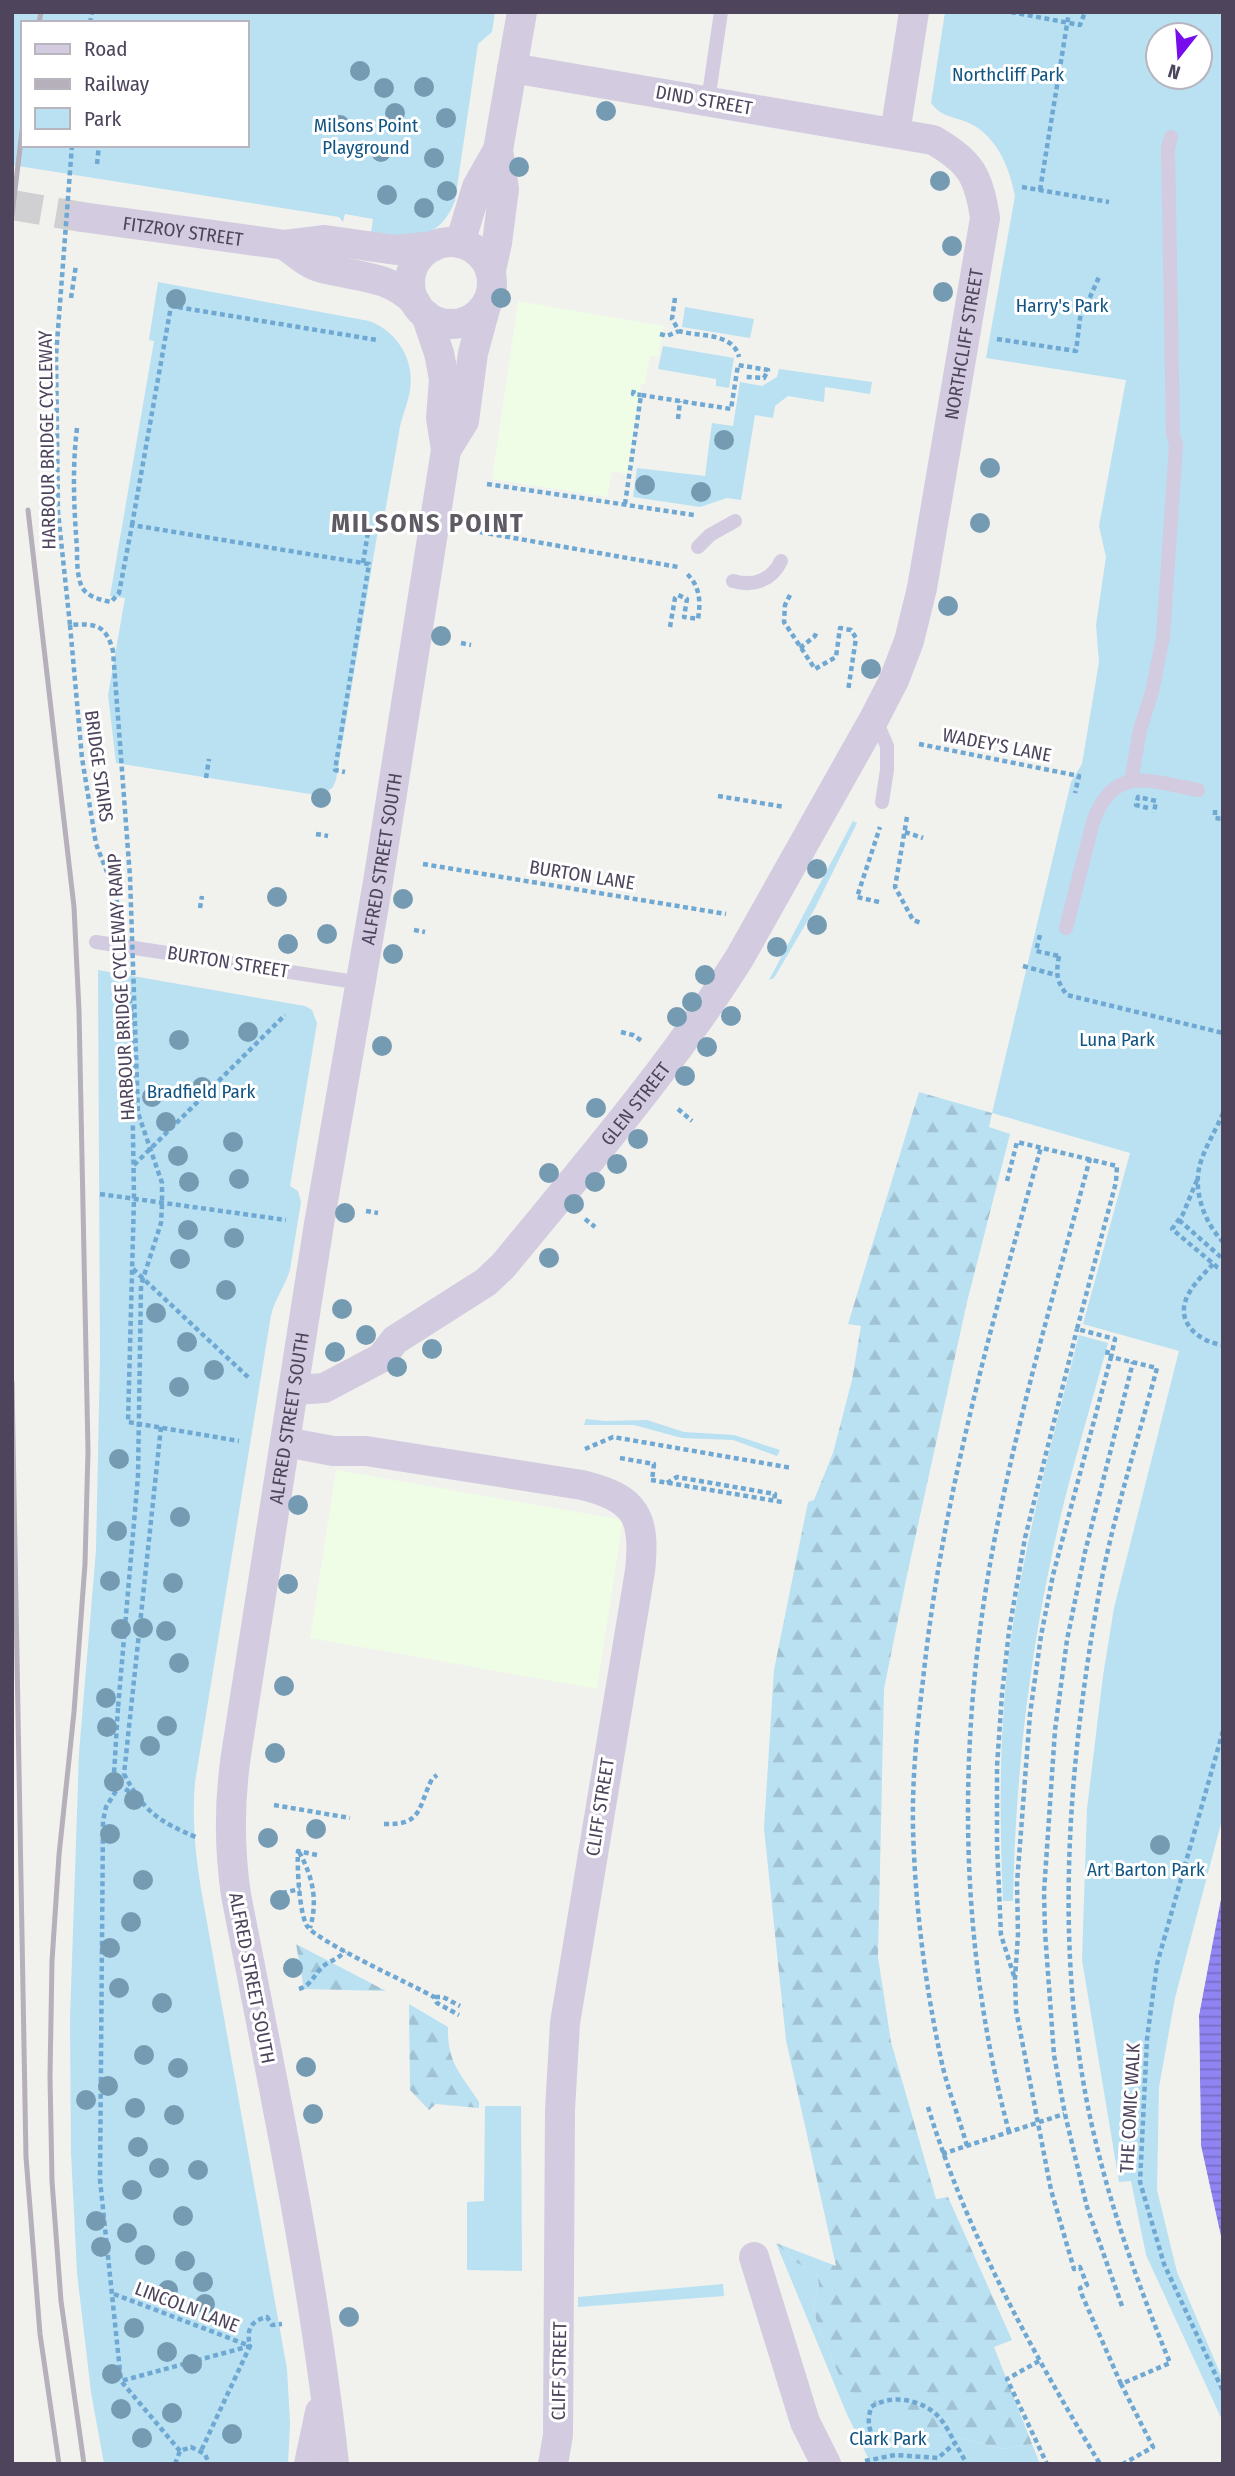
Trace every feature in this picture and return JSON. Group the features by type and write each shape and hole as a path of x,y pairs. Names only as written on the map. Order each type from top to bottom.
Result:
{"street":[{"path":"491,270 475,250 447,244 419,257 412,270 411,290 421,309 440,322 457,323 472,318 486,305 492,286 491,270 504,189 498,150 522,12"},
{"path":"895,133 914,12"},
{"name":"DIND STREET","path":"512,68 895,133"},
{"name":"NORTHCLIFF STREET","path":"875,717 894,680 909,641 922,588 985,218 981,190 955,153 933,141 895,133"},
{"path":"447,244 498,150"},
{"name":"FITZROY STREET","path":"82,217 285,245 325,240 396,250 447,244"},
{"name":"FITZROY STREET","path":"285,245 319,268 377,278 394,285 406,292 421,309"},
{"name":"ALFRED STREET SOUTH","path":"446,450 464,421 473,353 486,305"},
{"name":"ALFRED STREET SOUTH","path":"334,2464 326,2385 310,2279 230,1853 231,1790 321,1211 361,983 446,450 440,418 444,379 439,353 421,309"},
{"name":"GLEN STREET","path":"295,1390 324,1388 380,1358 395,1340 486,1282 503,1266 651,1083 718,992 875,717"},
{"name":"CLIFF STREET","path":"285,1442 333,1451 366,1451 605,1490 622,1500 636,1514 641,1531 643,1548 640,1571 565,2023 560,2110 558,2435 553,2464"},
{"path":"754,2257 805,2422 826,2464"},
{"name":"ALFRED STREET SOUTH","path":"309,2464 326,2385"}],"lane":[{"path":"708,101 721,12"},
{"path":"1131,781 1140,730 1152,692 1163,637 1170,559 1176,445 1172,434 1168,162 1171,137"},
{"path":"698,547 710,535 735,521"},
{"path":"733,581 753,584 763,580 772,574 781,561"},
{"path":"875,717 887,746 887,770 882,802"},
{"path":"1066,928 1099,806 1115,786 1131,781 1149,781 1198,790"},
{"name":"BURTON STREET","path":"96,942 361,983"}],"path":[{"path":"1012,12 1080,25 1085,12"},
{"path":"1040,190 1069,12"},
{"name":"HARBOUR BRIDGE CYCLEWAY","path":"72,147 55,356 58,512 75,692"},
{"path":"96,164 99,147"},
{"path":"1022,187 1110,202"},
{"path":"71,298 76,265"},
{"path":"996,338 1076,351 1081,311 1098,277"},
{"path":"675,298 672,320 679,331"},
{"path":"77,428 72,466 77,560 82,587 89,594 111,602 119,593 171,306 377,340"},
{"path":"660,334 667,336 679,331 729,341 737,349 739,356"},
{"path":"634,390 633,394 731,409 738,365 768,370 767,375 760,379 746,377"},
{"path":"625,504 641,395"},
{"path":"678,419 680,401"},
{"path":"487,484 703,516"},
{"path":"132,525 369,564 335,770 345,772"},
{"path":"363,563 369,526"},
{"path":"480,533 677,566 693,581 701,599 698,619 684,617 687,599 678,595 675,598 670,627"},
{"path":"785,605 784,622 815,669 836,657 841,628 852,630 856,638 848,692"},
{"name":"HARBOUR BRIDGE CYCLEWAY RAMP","path":"70,625 92,625 100,628 110,639 113,651 130,877 138,1113 162,1183 161,1223 141,1285 138,1476 114,1774 121,1786 135,1796"},
{"path":"800,648 815,636 817,631"},
{"path":"461,643 471,645"},
{"name":"BRIDGE STAIRS","path":"75,692 96,844 116,895 126,989 131,1007 134,1198 128,1422 161,1427"},
{"name":"WADEY'S LANE","path":"919,744 1069,774"},
{"path":"206,778 209,759"},
{"path":"718,796 786,807"},
{"path":"1148,808 1136,805 1138,797 1156,801 1154,813"},
{"path":"907,817 895,887 914,920 920,923"},
{"path":"879,902 857,897 880,825"},
{"path":"905,832 923,838"},
{"path":"316,834 328,836"},
{"name":"BURTON LANE","path":"423,864 737,916"},
{"path":"200,908 202,896"},
{"path":"1066,928 1056,975 1059,985 1067,995 1223,1033"},
{"path":"414,930 425,932"},
{"path":"1039,940 1036,951 1059,957"},
{"path":"1023,966 1056,975"},
{"path":"133,1166 285,1016"},
{"path":"621,1032 642,1041"},
{"path":"678,1109 692,1121"},
{"path":"1223,1113 1206,1151 1191,1196 1172,1229 1213,1264 1223,1269"},
{"path":"1007,1181 1017,1142 1111,1163 1117,1166 1118,1171 1026,1538 1009,1630 997,1779 1001,1935 1015,1978"},
{"path":"967,2146 942,2062 922,1951 913,1829 914,1770 934,1588 955,1476 1041,1147"},
{"path":"1009,2132 983,2020 969,1886 967,1828 970,1715 1000,1511 1090,1158"},
{"path":"1198,1176 1201,1203 1210,1227 1223,1242"},
{"path":"100,1194 275,1218"},
{"path":"366,1211 378,1213"},
{"path":"585,1219 595,1227"},
{"path":"1179,1219 1223,1259"},
{"path":"1213,1264 1186,1297 1184,1313 1186,1322 1196,1335 1223,1345"},
{"path":"133,1269 250,1379"},
{"path":"1077,1329 1115,1339 1053,1575 1041,1636 1030,1714 1017,1883 1016,2010 1037,2123 1063,2236 1074,2269 1080,2267 1084,2276 1087,2286 1080,2288 1082,2295 1121,2384 1153,2447 1123,2464"},
{"path":"1108,1350 1107,1356 1157,1368 1100,1592 1080,1723 1068,1900 1079,2053 1095,2141 1106,2183 1170,2363 1121,2384"},
{"path":"1122,2306 1087,2207 1065,2114 1055,2055 1044,1892 1055,1731 1067,1640 1082,1565 1133,1362"},
{"path":"183,1832 164,1823 135,1796 124,1774 161,1427 239,1441"},
{"path":"579,1452 612,1437 792,1468"},
{"path":"615,1458 654,1464 652,1480"},
{"path":"642,1479 782,1502"},
{"name":"THE COMIC WALK","path":"1223,1731 1157,1964 1147,2039 1140,2182 1164,2264 1223,2391"},
{"path":"384,1824 403,1825 414,1818 432,1779 437,1775"},
{"path":"116,1791 106,1807 103,1821 100,2179 121,2381 180,2451"},
{"path":"274,1805 350,1818"},
{"path":"284,1806 283,1811 288,1812"},
{"path":"298,1851 317,1855"},
{"path":"298,1851 296,1868 305,1919 310,1928 345,1951 434,1997 443,1997 460,2006"},
{"path":"298,1851 310,1874 315,1903 310,1928"},
{"path":"282,1892 300,1889"},
{"path":"299,1989 311,1982 321,1967 340,1958 345,1951"},
{"path":"434,1997 437,2003 459,2015"},
{"path":"928,2107 942,2154 1002,2293 1100,2464"},
{"path":"942,2154 1065,2114"},
{"name":"LINCOLN LANE","path":"113,2294 250,2346"},
{"path":"201,2451 250,2346 250,2326 267,2317 272,2325 278,2324"},
{"path":"121,2381 250,2346"},
{"path":"1039,2361 1007,2379 1047,2464"},
{"path":"875,2439 868,2419 871,2407 894,2398 904,2399 935,2413 943,2421 967,2464"},
{"path":"865,2461 895,2455 938,2458 955,2443"},
{"path":"174,2464 180,2451 191,2447 205,2454 209,2464"}],"shaded area":[{"path":"518,301 664,326 658,357 650,356 645,384 641,384 627,474 612,471 607,497 492,479"},
{"path":"336,1470 623,1520 597,1689 310,1638"},
{"path":"1223,1889 1223,2245 1201,2146 1199,2015"}],"green space":[{"name":"Milsons Point Playground","path":"12,12 495,12 492,32 478,44 455,201 448,215 431,231 410,236 371,233 373,219 345,214 343,222 339,217 12,165"},
{"name":"Luna Park","path":"945,12 1223,12 1223,1816 1175,1998 1159,2087 1157,2190 1177,2272 1223,2380 1223,2422 1146,2255 1131,2181 1119,2182 1082,1960 1087,1809 1103,1676 1114,1608 1179,1351 1083,1324 1130,1153 992,1113 1071,782 1082,764 1099,662 1096,625 1106,557 1099,526 1126,380 986,358 1015,196 1009,173 992,141 975,126 941,113 931,103"},
{"path":"158,282 369,321 396,339 407,358 410,390 400,427 383,524 379,524 336,780 333,787 322,796 116,763 108,695 125,598 110,596 154,341 149,340"},
{"path":"685,307 754,319 750,338 682,327"},
{"path":"663,346 734,358 729,388 716,386 716,379 658,369"},
{"path":"779,369 872,382 870,394 825,387 824,402 788,396 775,406 773,418 755,415 741,500 727,498 700,507 633,497 637,468 705,476 712,423 733,426 740,382 762,386 777,377"},
{"path":"853,821 857,823 815,908 774,978 769,980"},
{"name":"Bradfield Park","path":"98,970 305,1006 312,1010 317,1023 290,1186 298,1191 301,1202 290,1270 271,1315 195,1782 194,1809 201,1889 287,2369 290,2423 288,2464 104,2464 91,2392 77,2273 71,2153 70,2019 79,1753 96,1550 100,1357"},
{"path":"919,1092 992,1113 989,1127 1010,1134 967,1302 884,1689 878,1957 891,2042 936,2199 948,2197 1012,2340 994,2347 1032,2444 1004,2449 939,2435 849,2391 838,2373 817,2323 813,2304 819,2286 817,2273 795,2262 776,2243 836,2266 786,2040 764,1828 774,1670 808,1502 814,1500 833,1453 852,1380 861,1326 848,1324"},
{"path":"1079,1335 1108,1343 1061,1516 1040,1615 1023,1737 1013,1901 1003,1901 1001,1765 1012,1631 1033,1519"},
{"path":"586,1419 647,1420 684,1432 734,1435 780,1450 777,1456 733,1440 682,1438 634,1425 584,1425"},
{"path":"296,1944 386,1991 304,1989"},
{"path":"409,2004 448,2027 453,2059 479,2102 479,2108 436,2104 429,2110 410,2090"},
{"path":"485,2106 521,2106 522,2271 467,2270 467,2202 484,2201"},
{"name":"Clark Park","path":"776,2243 795,2262 817,2272 819,2286 813,2304 817,2323 838,2373 939,2435 1004,2449 1032,2444 1040,2464 871,2464 846,2412"},
{"path":"723,2284 724,2296 578,2307 578,2297"}],"pier":[{"path":"1223,1885 1199,2015 1201,2146 1223,2248 1219,2245 1197,2147 1196,2015 1219,1888"}],"tunnel":[{"path":"12,205 82,217"}],"railway":[{"path":"39,21 41,12"},
{"path":"12,215 21,140"},
{"path":"28,510 74,907 79,1011 88,1451 85,1564 74,1712 59,1855 52,1961 50,2076 52,2181 61,2301 84,2464"},
{"path":"12,1382 26,2157 40,2334 59,2464"}],"district":[{"name":"MILSONS POINT","path":"428,523"}],"park label":[{"name":"Northcliff Park","path":"1008,74"},
{"name":"Harry's Park","path":"1062,305"},
{"name":"Art Barton Park","path":"1146,1869"}]}
